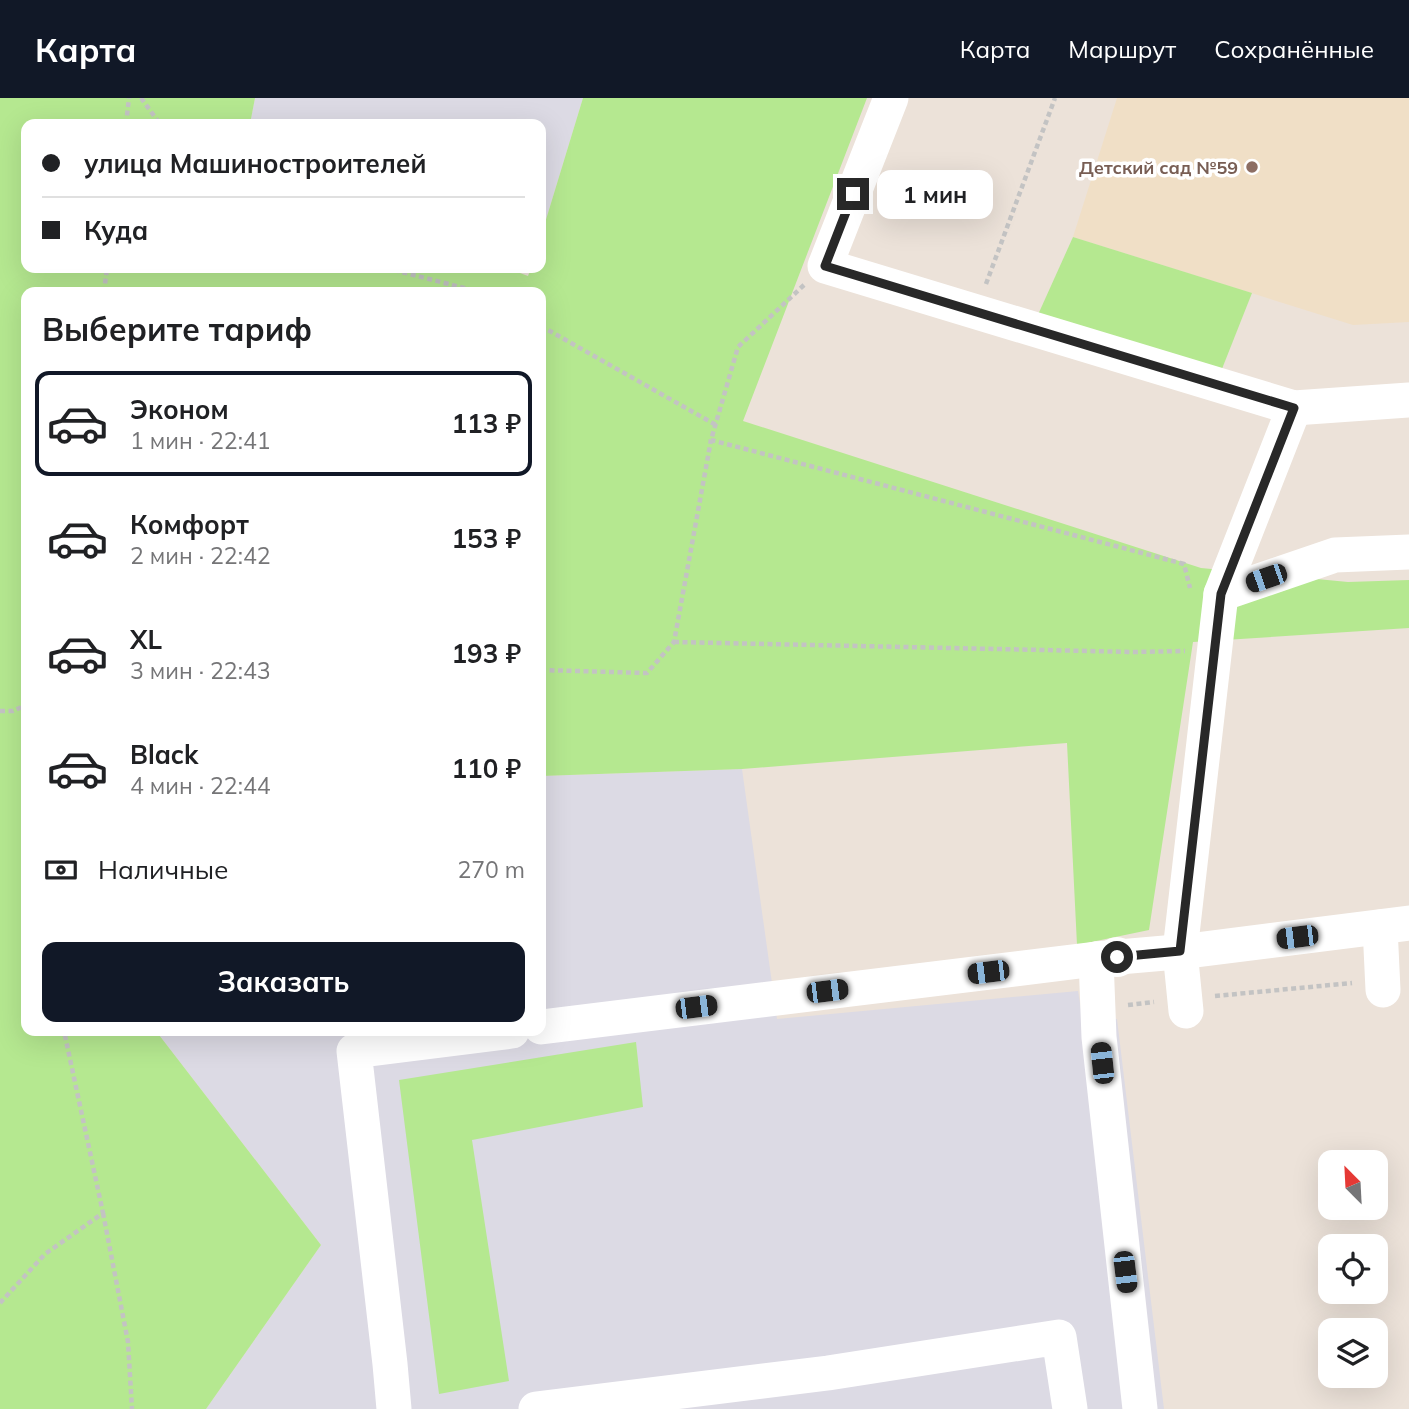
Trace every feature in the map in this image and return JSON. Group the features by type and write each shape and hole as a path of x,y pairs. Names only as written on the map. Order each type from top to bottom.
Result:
{"street":[{"path":"891,98 825,266 1294,408 1409,400"},
{"path":"1186,1011 1180,951 1205,591 1294,408"},
{"path":"1205,591 1335,555 1409,552"},
{"path":"546,1026 1394,925 1383,990"},
{"path":"1096,959 1099,1037 1140,1409"},
{"path":"394,1409 355,1051 473,1036"},
{"path":"536,1409 828,1373 1059,1338 1070,1409"}],"path":[{"path":"127,119 129,98"},
{"path":"141,98 156,119"},
{"path":"976,311 1055,98"},
{"path":"546,670 647,673 674,642 711,440 738,347 825,266"},
{"path":"406,273 460,287"},
{"path":"546,329 716,425"},
{"path":"711,440 1184,564 1205,591"},
{"path":"674,642 1135,652 1190,650"},
{"path":"0,711 13,711 21,707"},
{"path":"65,1036 128,1342 132,1409"},
{"path":"0,1303 45,1254 103,1213"}],"shaded area":[{"path":"255,98 583,98 546,220 546,119 251,119"},
{"name":"Детский сад №59","path":"1117,98 1409,98 1409,322 1353,325 1073,237"},
{"path":"742,769 777,1019 1078,991 1083,1021 1117,1019 1164,1409 206,1409 321,1245 160,1036 546,1036 546,776"}],"green space":[{"path":"0,98 255,98 251,119 21,119 21,273 520,273 528,276 529,273 546,273 546,220 583,98 867,98 743,421 1201,568 1348,582 1409,580 1409,628 1193,642 1149,930 1077,945 1067,743 742,769 546,776 546,287 21,287 21,1036 160,1036 321,1245 206,1409 0,1409"},
{"path":"1073,237 1252,293 1216,384 1032,328"},
{"path":"636,1042 643,1107 472,1140 509,1381 439,1394 399,1080"}],"place":[{"name":"Детский сад №59","path":"1252,167"}],"route":[{"path":"853,194 825,266 1294,408 1221,594 1180,951 1117,957"}]}
